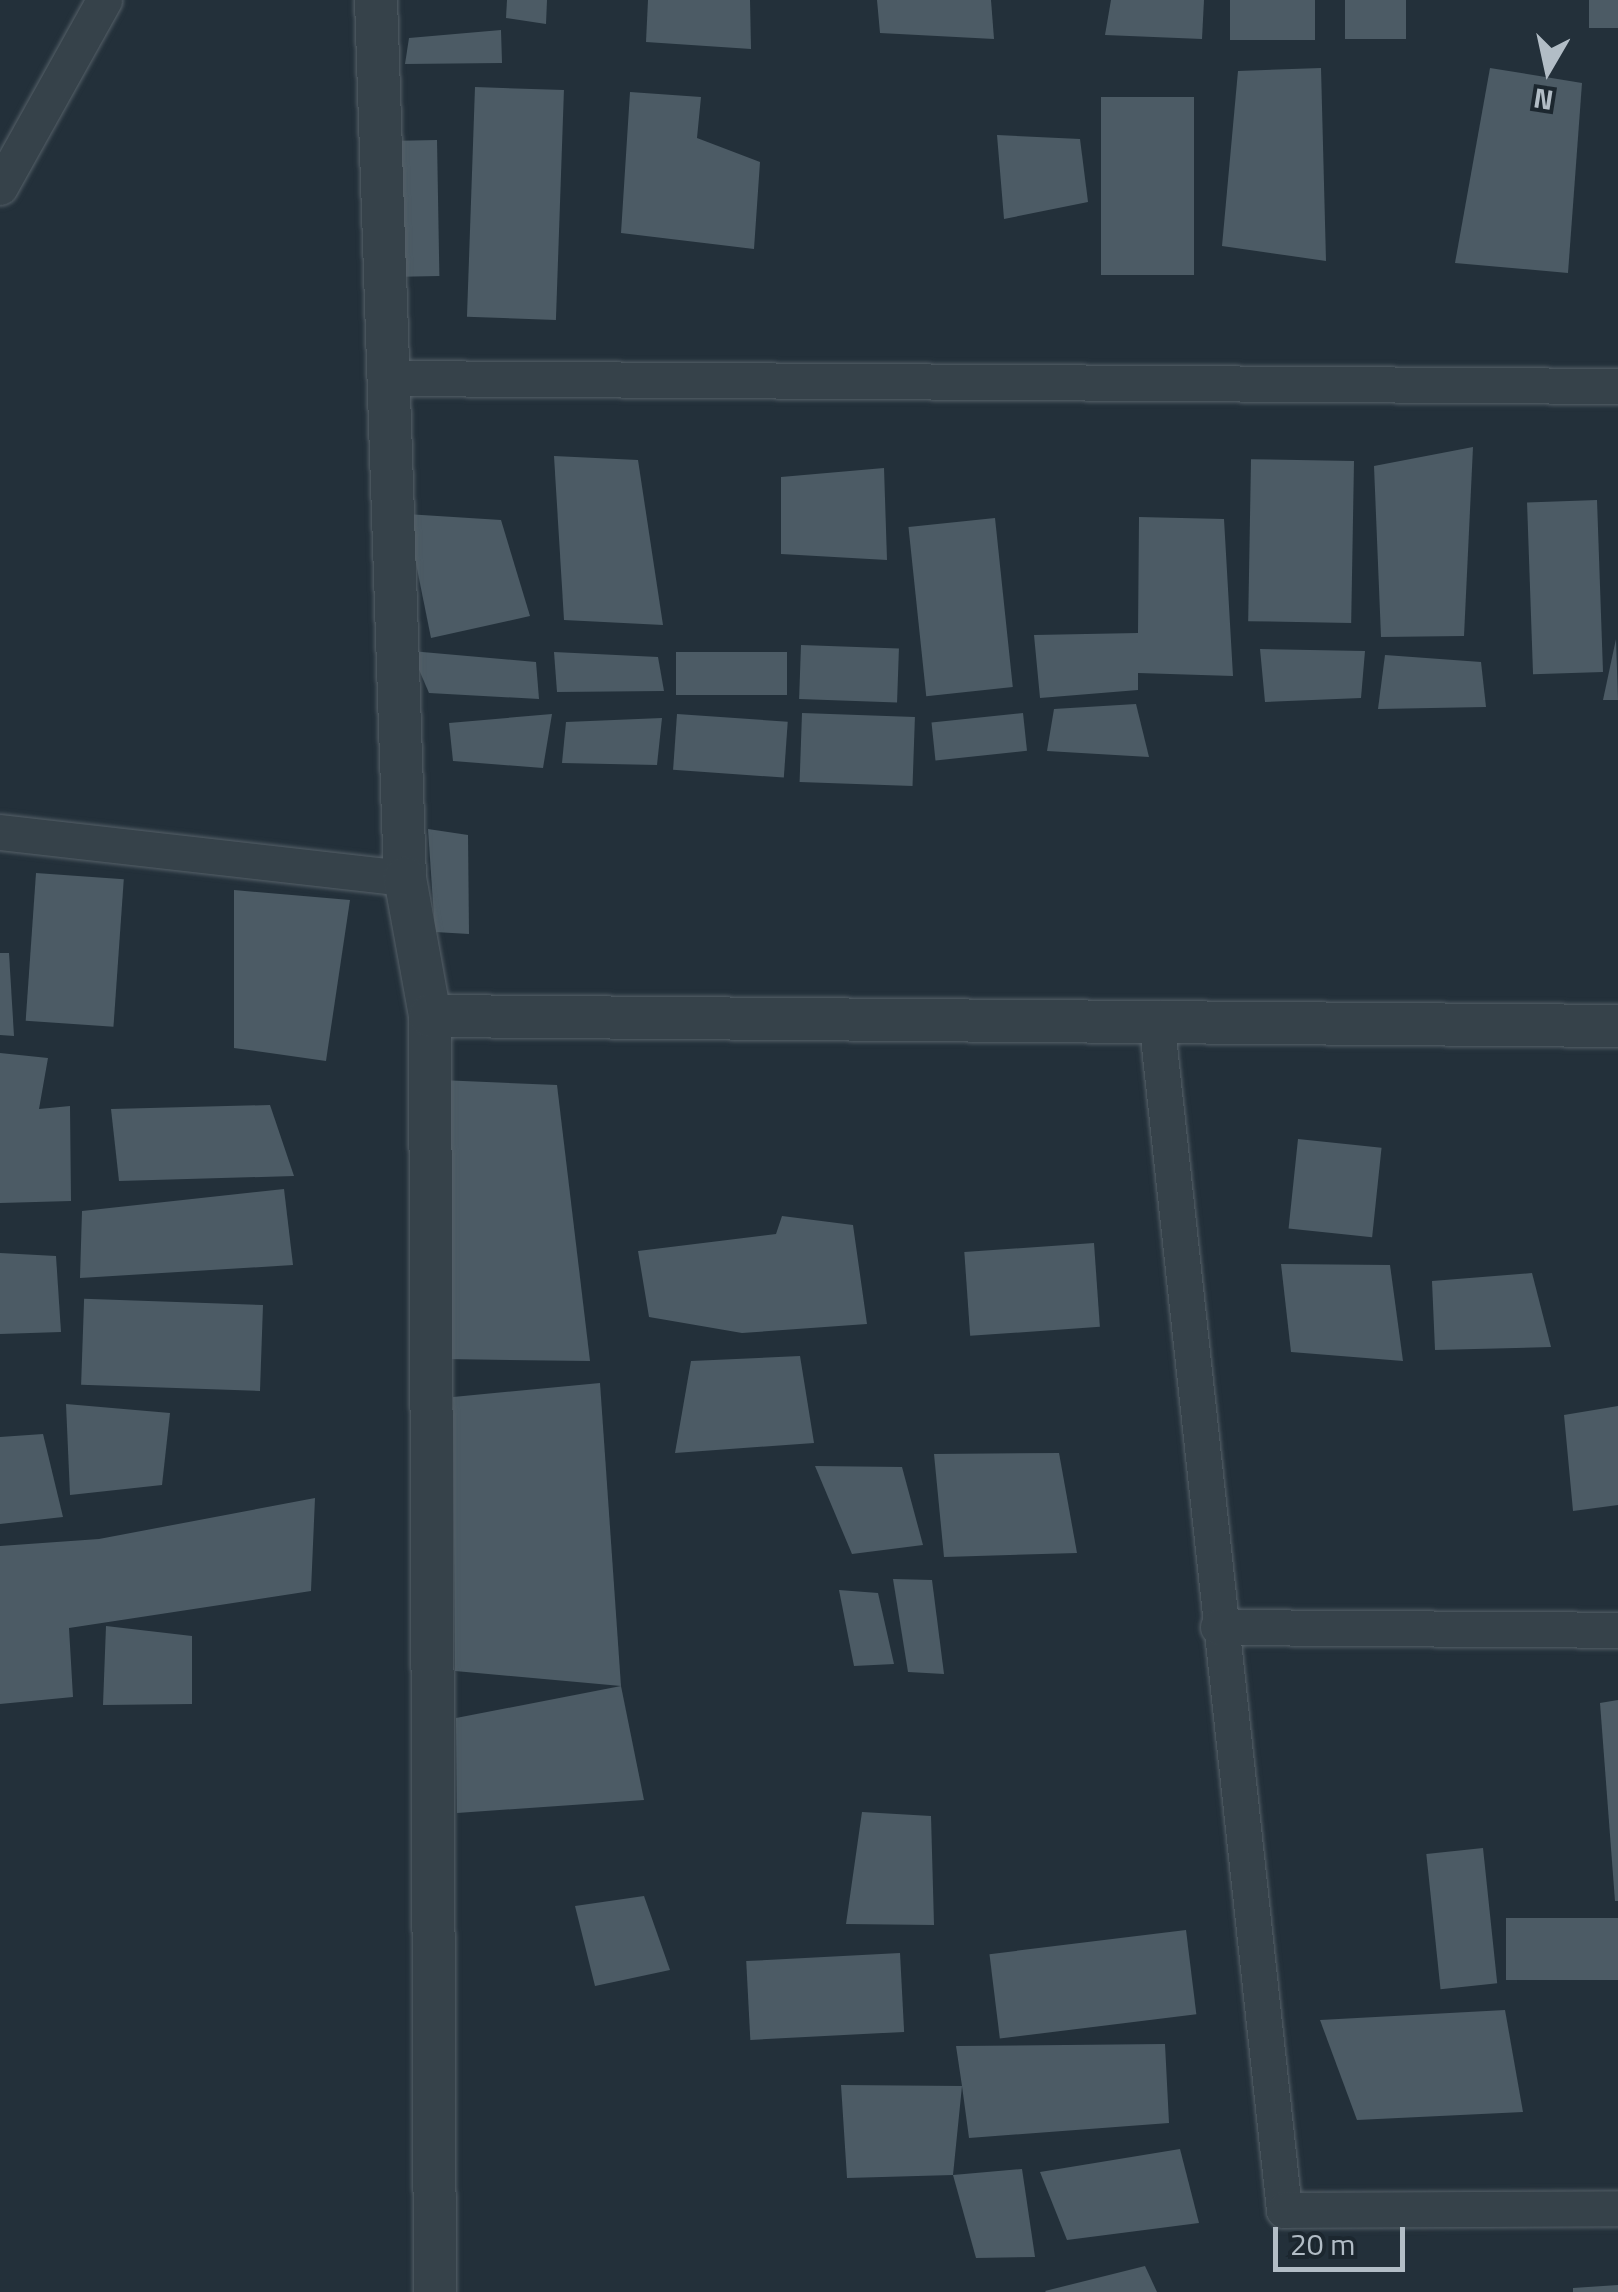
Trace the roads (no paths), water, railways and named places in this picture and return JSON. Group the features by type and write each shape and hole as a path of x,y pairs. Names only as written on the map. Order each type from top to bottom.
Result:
{"street":[{"path":"0,187 104,0"},
{"path":"376,0 405,878 430,1016 435,2292"},
{"path":"386,378 1618,386"},
{"path":"0,832 405,878"},
{"path":"430,1016 1156,1018 1618,1026"},
{"path":"1156,1018 1218,1627 1284,2210 1618,2208"},
{"path":"1218,1627 1618,1630"}]}
